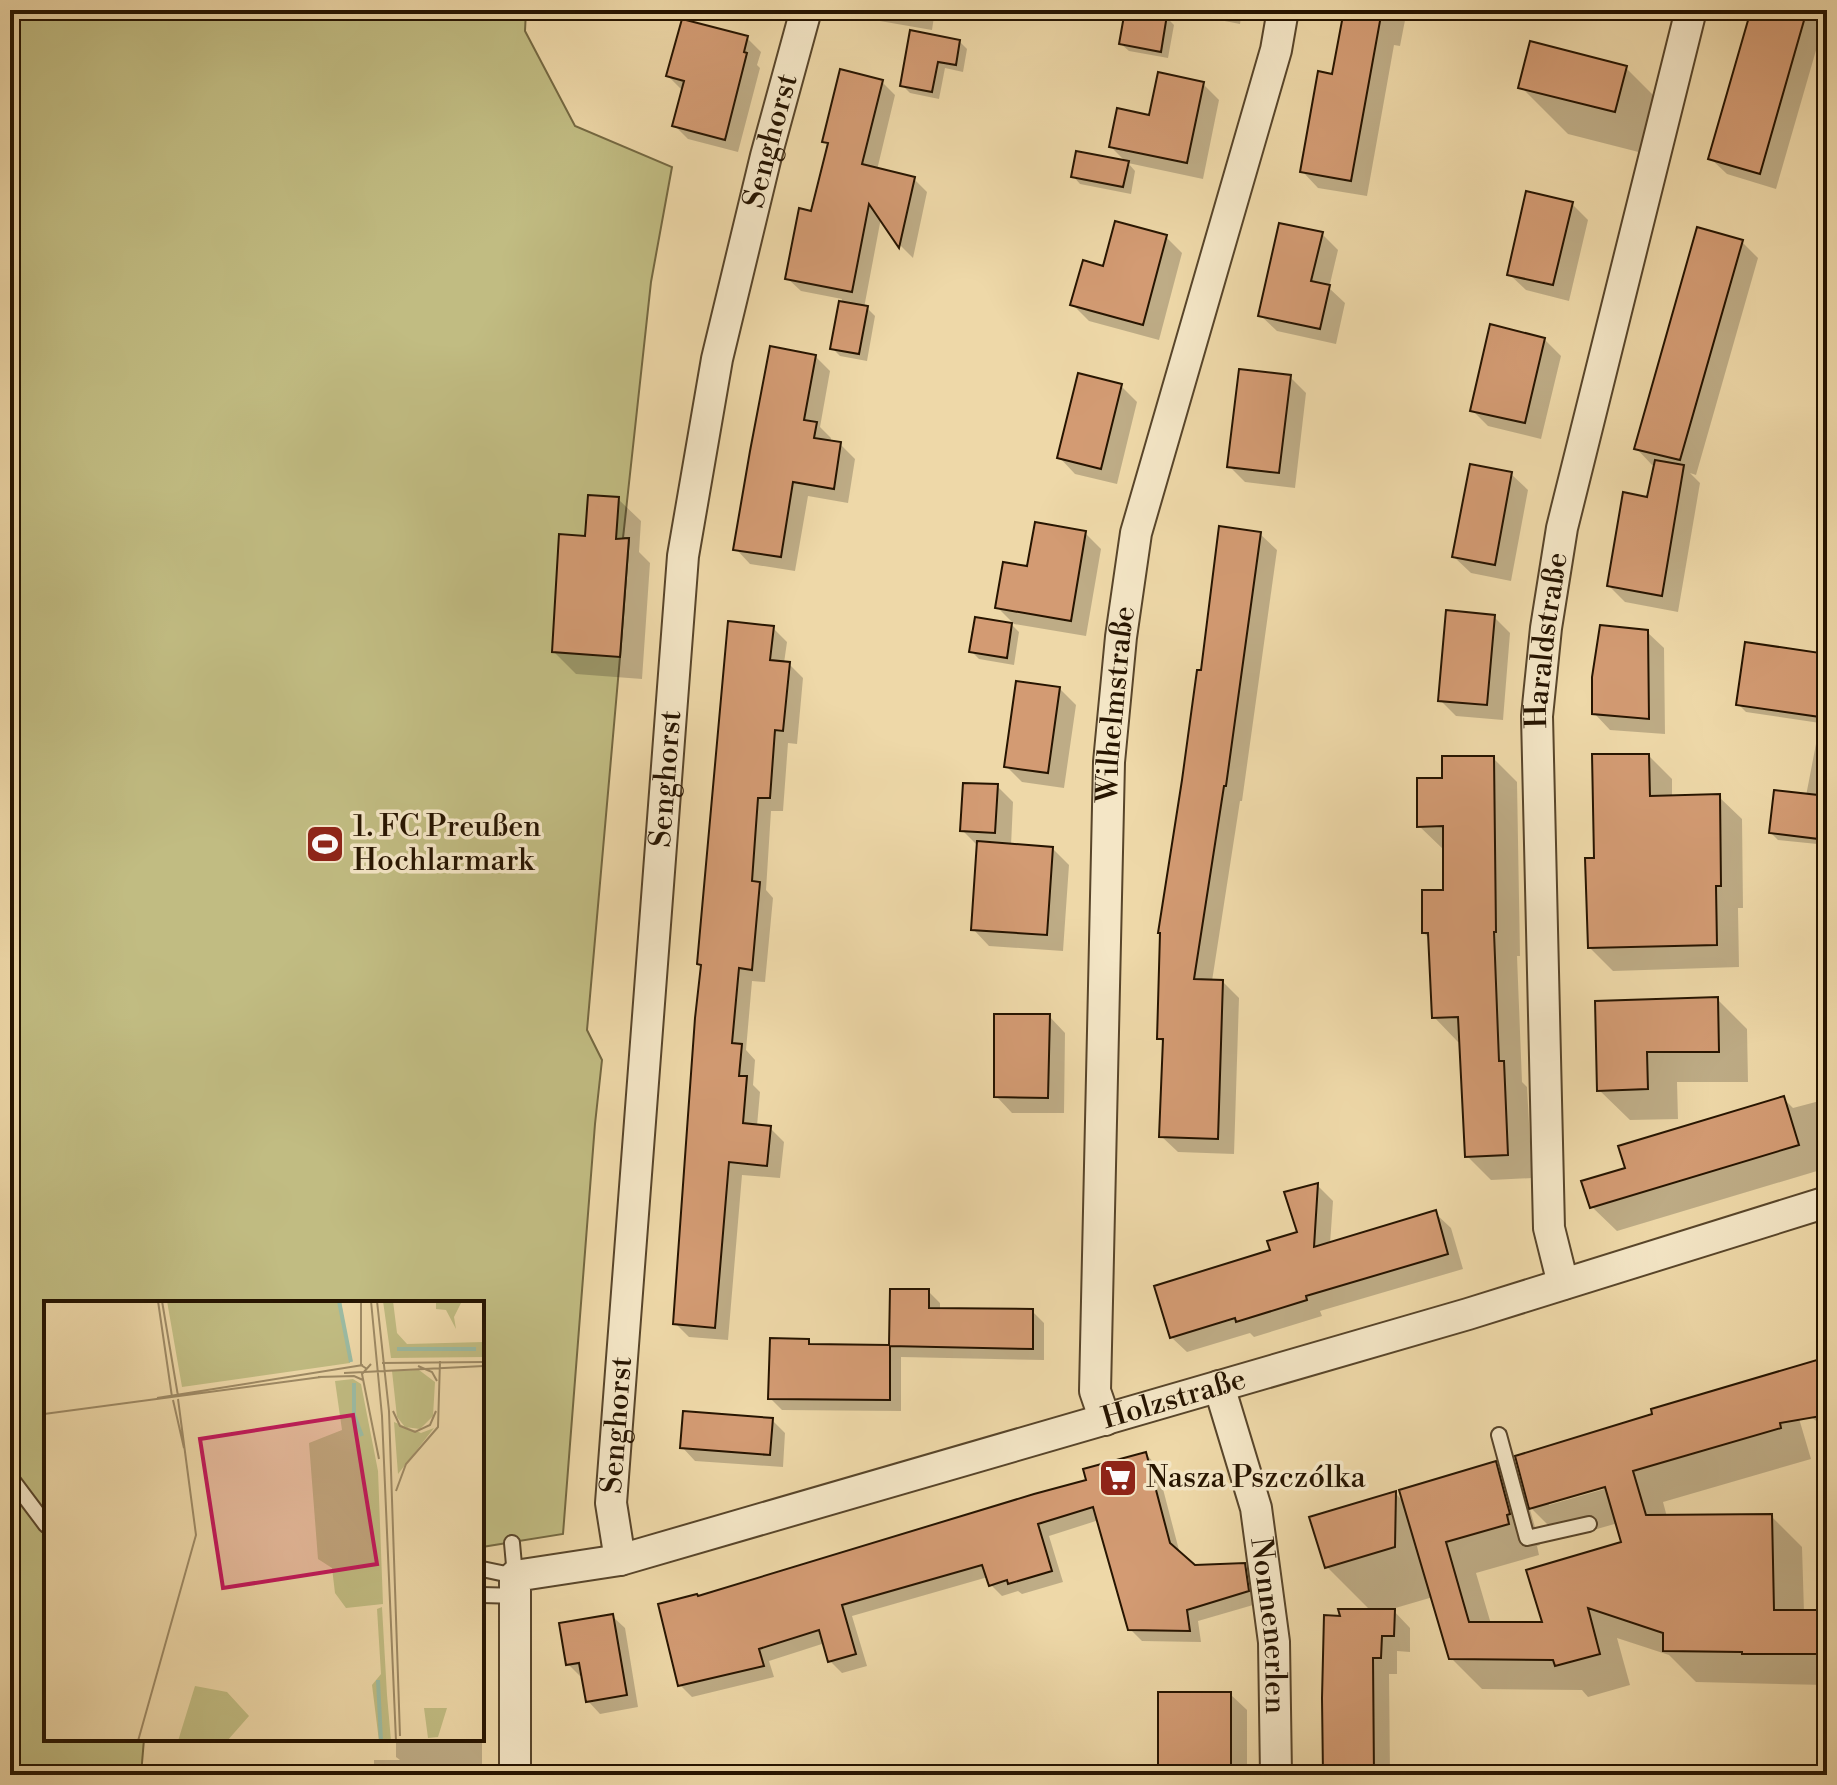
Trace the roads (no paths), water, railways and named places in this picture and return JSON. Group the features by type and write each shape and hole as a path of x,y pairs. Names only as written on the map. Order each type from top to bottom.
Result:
{"street":[{"name":"Senghorst","path":"620,1560 611,1503 683,556 717,359 766,156 806,10"},
{"name":"Wilhelmstraße","path":"1105,1420 1095,1391 1109,762 1121,637 1136,533 1276,50 1283,10"},
{"name":"Haraldstraße","path":"1563,1284 1549,1228 1537,716 1546,628 1562,528 1691,10"},
{"name":"Holzstraße","path":"515,1586 620,1560 1105,1420 1827,1202"},
{"name":"Nonnenerlen","path":"1219,1386 1256,1508 1274,1642 1276,1775"},
{"path":"515,1586 515,1775"}],"lane":[{"path":"1499,1435 1527,1538 1589,1524"},
{"path":"10,1477 44,1522"},
{"path":"512,1543 515,1586"},
{"path":"484,1570 515,1586"},
{"path":"484,1594 515,1586"}],"place":[{"name":"1. FC Preußen Hochlarmark","path":"325,844"},
{"name":"Nasza Pszczólka","path":"1118,1478"}]}
